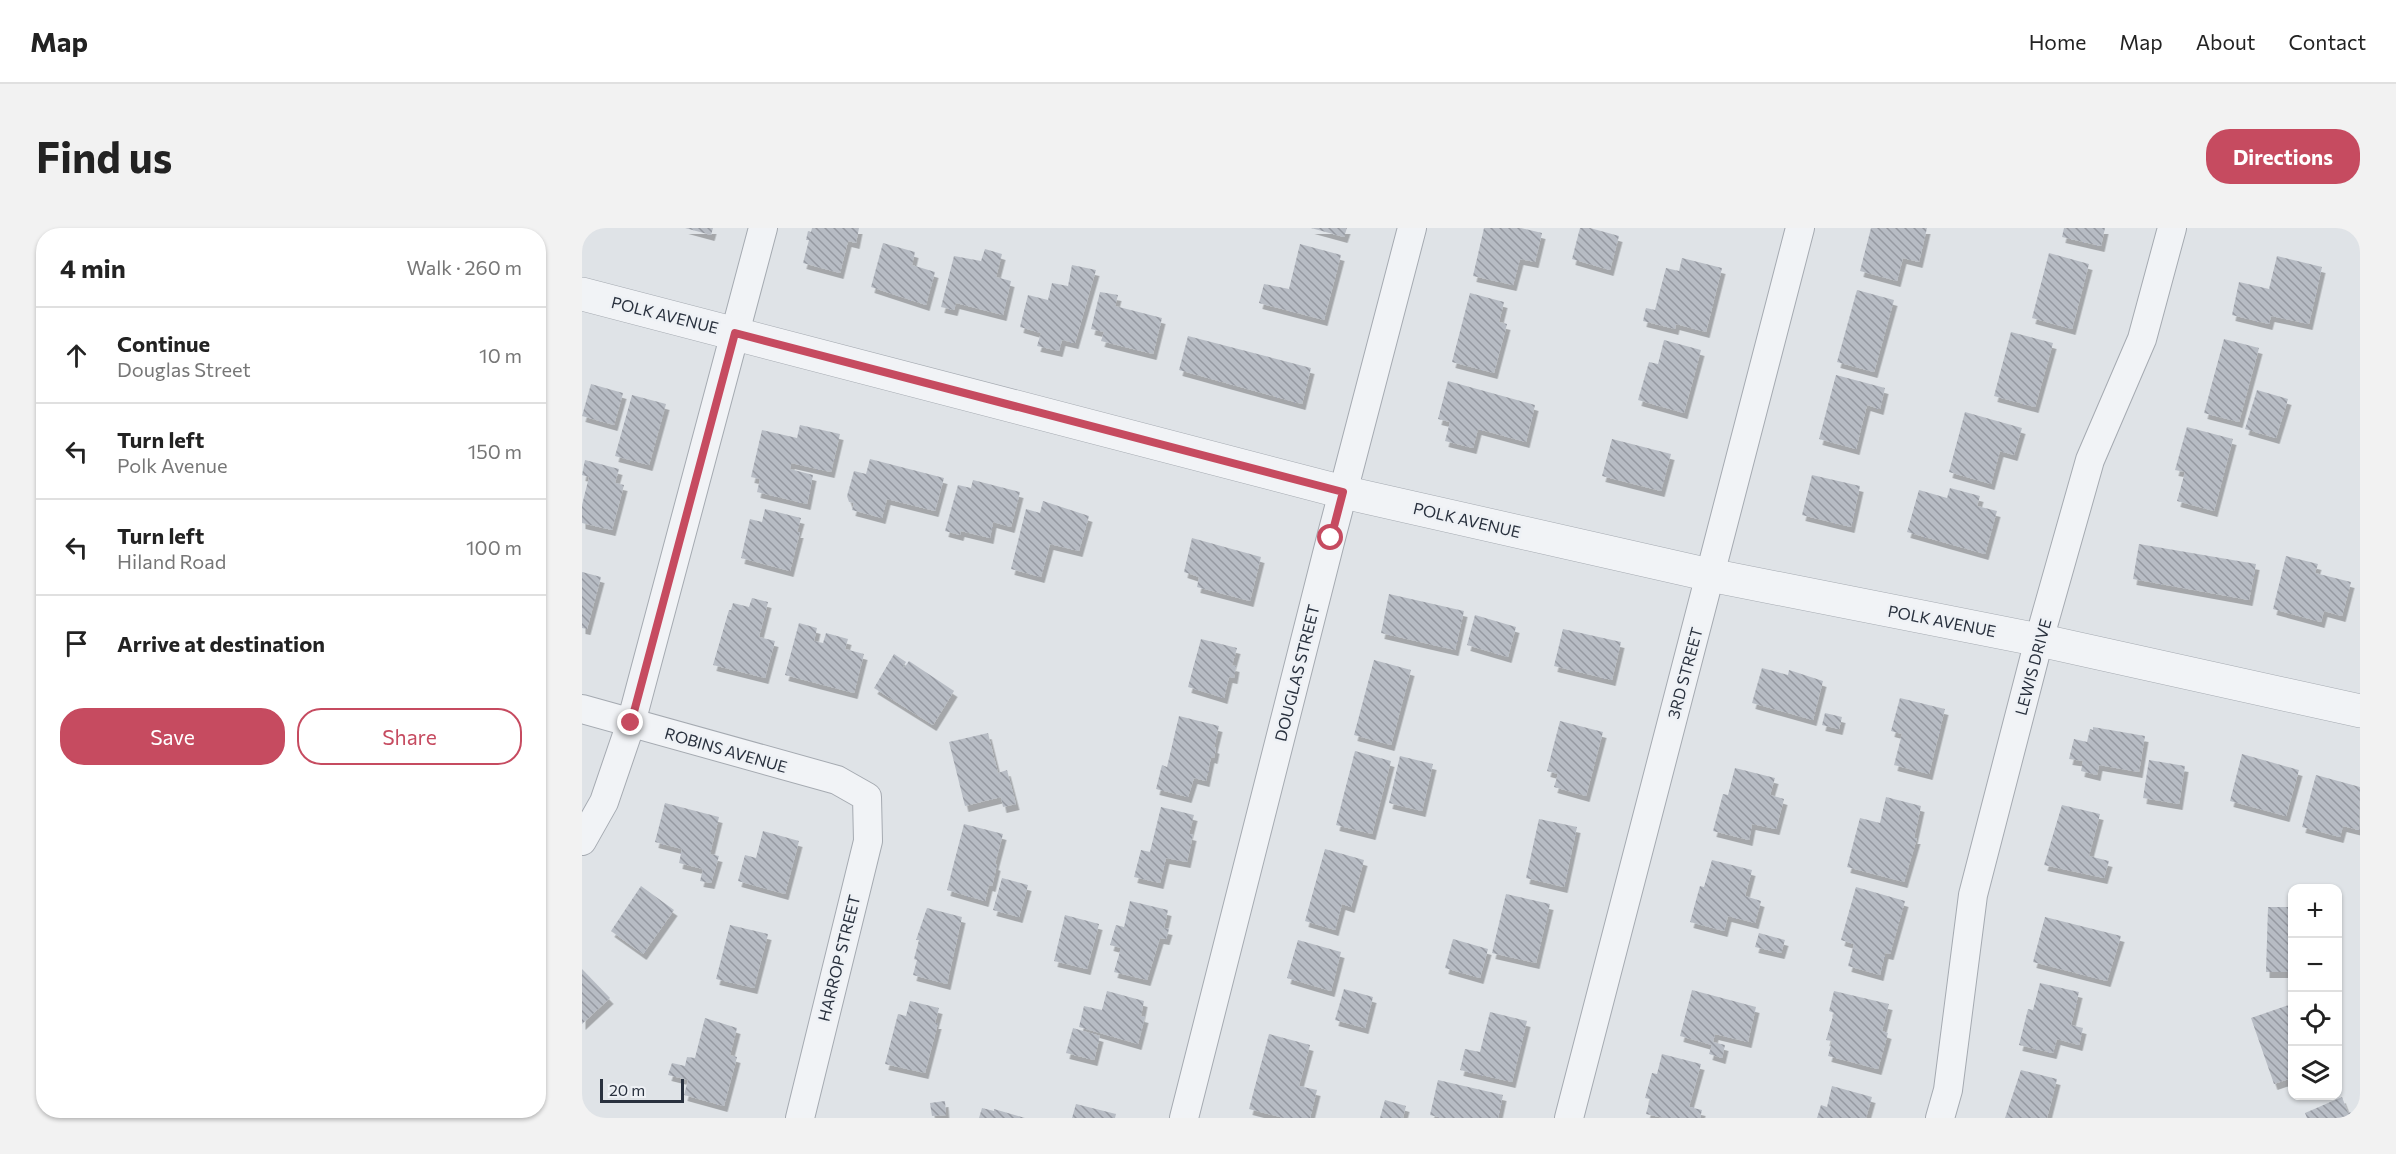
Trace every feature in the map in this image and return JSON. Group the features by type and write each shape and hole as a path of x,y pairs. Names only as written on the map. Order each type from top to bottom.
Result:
{"street":[{"path":"582,840 604,802 631,723 763,228"},
{"name":"DOUGLAS STREET","path":"1184,1118 1412,228"},
{"name":"3RD STREET","path":"1569,1118 1800,228"},
{"name":"LEWIS DRIVE","path":"1940,1118 1948,1090 1974,894 2039,640 2090,460 2142,339 2172,228"},
{"name":"POLK AVENUE","path":"582,294 1343,492 1710,575 2039,640 2360,711"},
{"name":"ROBINS AVENUE","path":"582,710 837,780 867,797"},
{"name":"HARROP STREET","path":"800,1118 868,841 867,797"}],"building":[{"path":"685,228 713,228 711,235"},
{"path":"812,228 859,228 856,243 848,241 840,273 803,263 809,240 806,240 808,231 811,232"},
{"path":"1311,228 1347,228 1344,237"},
{"path":"1484,228 1521,228 1542,233 1535,262 1520,259 1513,285 1473,276"},
{"path":"1580,228 1590,228 1619,236 1610,270 1572,259"},
{"path":"1871,228 1927,228 1919,262 1903,258 1897,281 1860,271"},
{"path":"2064,228 2105,228 2101,246 2062,237"},
{"path":"883,243 915,252 912,265 935,272 926,305 871,287"},
{"path":"1300,244 1341,255 1324,320 1259,303 1264,284 1289,289"},
{"path":"985,249 1002,254 996,277 1011,281 1003,315 956,303 954,310 941,307 954,256 981,261"},
{"path":"2049,253 2089,264 2072,329 2032,318"},
{"path":"2277,256 2322,267 2309,324 2271,316 2269,324 2232,315 2239,282 2269,289"},
{"path":"1682,258 1722,268 1706,332 1676,324 1675,329 1643,321 1646,308 1655,310 1666,268 1679,271"},
{"path":"1072,265 1096,270 1075,343 1062,340 1059,351 1037,346 1041,333 1020,327 1028,295 1048,300 1052,283 1068,286"},
{"path":"1857,290 1894,300 1874,372 1837,362"},
{"path":"1100,292 1118,295 1115,306 1162,318 1153,354 1101,341 1104,332 1091,329"},
{"path":"1470,293 1504,302 1499,322 1507,324 1494,373 1452,362"},
{"path":"2011,332 2053,343 2035,407 1994,396"},
{"path":"1188,336 1311,368 1302,404 1179,370"},
{"path":"2224,339 2259,348 2239,422 2204,413"},
{"path":"1664,340 1701,350 1684,413 1638,400 1649,362 1658,364"},
{"path":"1836,375 1885,388 1880,409 1867,405 1856,449 1819,439"},
{"path":"1448,381 1535,405 1526,442 1478,429 1473,448 1445,441 1450,422 1438,419"},
{"path":"591,384 623,393 614,425 582,416"},
{"path":"2257,390 2288,399 2276,438 2245,429"},
{"path":"632,395 666,404 649,465 615,456"},
{"path":"1965,412 2022,428 2014,455 2000,451 1991,484 1949,472"},
{"path":"800,425 840,434 831,472 791,463 790,469 813,475 807,504 757,492 760,479 751,477 762,430 797,438"},
{"path":"2187,427 2233,439 2214,511 2177,501 2185,472 2175,470"},
{"path":"1612,439 1671,454 1661,491 1602,476"},
{"path":"870,459 944,478 935,511 887,499 882,518 852,510 854,503 849,502 847,496 854,471 866,474"},
{"path":"585,460 619,469 615,483 624,485 612,530 582,523 582,505 589,477 582,475"},
{"path":"1812,475 1860,486 1851,527 1802,515"},
{"path":"973,480 1020,492 1011,527 993,522 990,538 961,531 960,535 945,531 958,485 971,488"},
{"path":"1950,488 1980,496 1977,506 1997,511 1985,554 1907,532 1919,490 1947,498"},
{"path":"1043,501 1089,516 1079,551 1050,544 1041,577 1011,569 1026,509 1040,513"},
{"path":"765,509 801,518 797,532 800,532 790,571 741,558 750,519 762,522"},
{"path":"1192,538 1261,557 1250,601 1197,587 1199,577 1184,572"},
{"path":"2139,544 2256,564 2249,600 2133,579"},
{"path":"2286,556 2318,564 2315,573 2351,582 2342,616 2324,611 2321,622 2273,609"},
{"path":"582,572 601,577 587,629 582,628"},
{"path":"1389,594 1464,611 1455,650 1381,633"},
{"path":"752,598 768,602 759,637 775,641 765,678 713,665 733,603 749,607"},
{"path":"1475,615 1516,627 1508,657 1467,645"},
{"path":"799,623 817,628 814,641 823,643 826,633 848,639 845,649 864,654 854,693 785,675"},
{"path":"1563,629 1621,642 1612,680 1554,666"},
{"path":"1201,639 1237,648 1232,665 1236,666 1234,678 1229,677 1224,698 1188,687"},
{"path":"894,654 906,662 904,668 909,661 954,691 933,725 874,688"},
{"path":"1374,660 1411,670 1391,745 1354,735"},
{"path":"1762,668 1788,675 1789,670 1823,681 1813,720 1752,703"},
{"path":"1900,698 1945,709 1929,774 1894,765 1902,734 1891,731"},
{"path":"1825,713 1842,717 1839,729 1822,725"},
{"path":"1179,716 1219,726 1214,758 1211,757 1206,781 1194,778 1188,797 1156,789 1162,765 1167,767"},
{"path":"1560,721 1603,732 1586,796 1554,787 1558,774 1547,771"},
{"path":"2093,727 2145,736 2139,772 2099,765 2097,775 2081,771 2083,761 2069,759 2074,739 2087,742 2090,729 2093,730"},
{"path":"988,733 998,773 1007,770 1016,804 1003,807 1001,797 965,806 949,742"},
{"path":"1355,751 1391,761 1372,834 1336,825"},
{"path":"2242,754 2299,770 2286,816 2230,801"},
{"path":"1400,756 1433,764 1422,811 1389,803"},
{"path":"2149,760 2185,766 2179,804 2143,798"},
{"path":"1735,768 1775,778 1770,795 1784,799 1776,829 1752,824 1749,840 1713,831 1723,794 1728,795"},
{"path":"2316,775 2360,787 2359,830 2343,826 2340,837 2302,827"},
{"path":"1886,797 1921,806 1914,838 1917,838 1904,882 1847,867 1860,818 1880,823"},
{"path":"665,803 719,817 710,854 719,856 711,883 700,881 703,869 679,863 682,849 655,842"},
{"path":"2062,805 2100,814 2089,856 2109,861 2104,878 2044,865"},
{"path":"1161,807 1194,815 1189,834 1193,835 1187,862 1166,858 1160,883 1134,877 1141,850 1150,852"},
{"path":"1539,819 1577,827 1564,887 1526,878"},
{"path":"964,824 1003,834 992,886 989,885 985,901 947,890"},
{"path":"763,831 799,841 785,894 738,881 745,855 756,858"},
{"path":"1325,849 1364,860 1351,907 1342,904 1335,930 1305,921"},
{"path":"1712,860 1752,870 1745,896 1761,901 1755,923 1728,916 1724,931 1690,922 1700,886 1704,887"},
{"path":"1002,878 1028,885 1019,917 993,910"},
{"path":"641,886 674,910 643,954 611,931"},
{"path":"1856,887 1905,901 1890,954 1885,953 1880,975 1848,966 1854,944 1841,940"},
{"path":"1506,894 1550,904 1536,963 1492,953"},
{"path":"1130,901 1168,910 1164,928 1169,929 1166,939 1160,938 1147,980 1114,972 1121,948 1110,945 1116,925 1124,927"},
{"path":"2268,907 2288,907 2288,972 2266,972"},
{"path":"927,908 962,917 947,984 913,975 919,940 916,940"},
{"path":"1065,915 1099,924 1087,969 1054,961"},
{"path":"2045,917 2121,936 2107,981 2033,962"},
{"path":"730,925 768,934 754,988 716,979"},
{"path":"1759,933 1785,940 1781,953 1755,947"},
{"path":"1453,939 1488,949 1480,978 1445,968"},
{"path":"1298,940 1341,952 1331,991 1287,978"},
{"path":"582,969 610,998 582,1024"},
{"path":"2040,983 2079,992 2071,1025 2083,1028 2079,1045 2057,1039 2053,1053 2019,1045 2028,1009 2033,1010"},
{"path":"1344,989 1373,997 1365,1028 1335,1020"},
{"path":"1692,990 1756,1007 1748,1042 1715,1034 1713,1042 1725,1045 1722,1058 1709,1054 1712,1045 1680,1036"},
{"path":"1107,991 1144,1001 1141,1016 1145,1017 1138,1044 1079,1027 1084,1006 1102,1010"},
{"path":"1834,991 1889,1004 1882,1031 1888,1033 1878,1069 1828,1056 1832,1041 1826,1040 1834,1013 1829,1011"},
{"path":"910,1001 939,1008 935,1023 938,1023 925,1073 885,1064 898,1014 906,1016"},
{"path":"2288,1005 2288,1079 2274,1084 2251,1018"},
{"path":"1490,1012 1527,1021 1512,1082 1460,1070 1465,1049 1480,1052"},
{"path":"705,1018 737,1028 730,1055 737,1057 724,1106 684,1095 688,1080 668,1075 672,1063 685,1066 687,1057 695,1058"},
{"path":"1073,1028 1100,1036 1094,1060 1066,1053"},
{"path":"1269,1034 1310,1045 1299,1086 1317,1090 1310,1118 1284,1118 1249,1109"},
{"path":"1662,1054 1701,1064 1689,1107 1702,1110 1700,1118 1664,1118 1646,1114 1650,1099 1645,1098 1652,1073 1657,1074"},
{"path":"2021,1070 2057,1079 2047,1118 2005,1118"},
{"path":"1438,1080 1503,1095 1498,1118 1443,1118 1430,1115"},
{"path":"1832,1086 1872,1097 1866,1118 1817,1118 1821,1105 1827,1107"},
{"path":"2342,1097 2348,1113 2351,1112 2354,1118 2307,1118 2305,1113 2335,1100 2342,1100"},
{"path":"1385,1100 1406,1106 1403,1118 1380,1118"},
{"path":"945,1101 946,1115 932,1116 930,1103"},
{"path":"1076,1104 1116,1114 1115,1118 1072,1118"},
{"path":"982,1108 994,1111 994,1109 1025,1118 979,1118"}],"route":[{"path":"631,723 735,333 1343,492 1331,538"}]}
